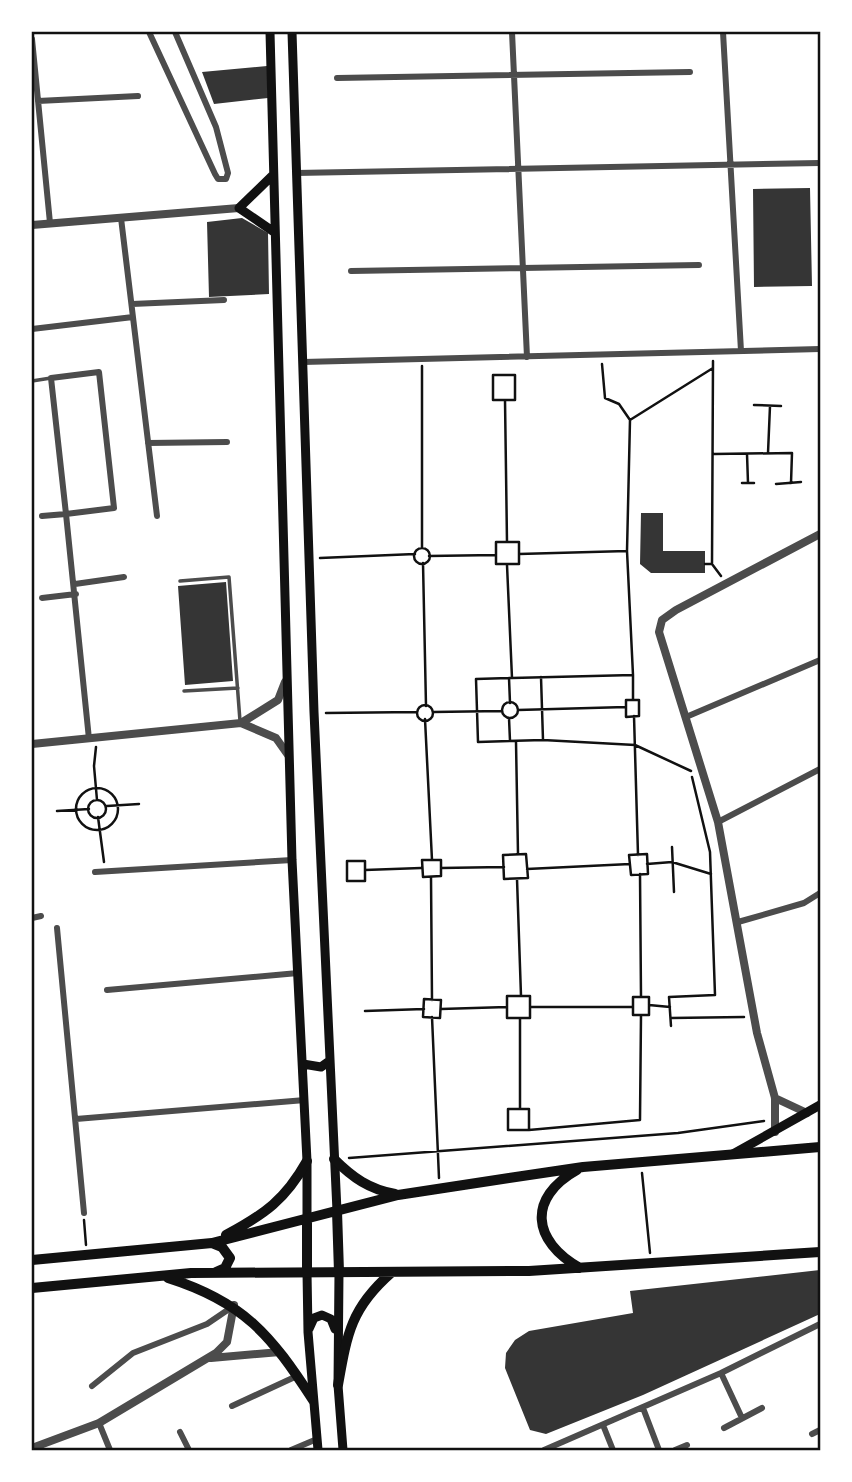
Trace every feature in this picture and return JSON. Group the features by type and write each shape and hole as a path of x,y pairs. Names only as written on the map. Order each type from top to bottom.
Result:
{"main road":[{"path":"270,32 292,860 305,1100 308,1332 318,1451"},
{"path":"292,32 328,1062 337,1211 338,1385 343,1451"},
{"path":"273,175 239,208 274,232"},
{"path":"303,1064 321,1067 328,1062"},
{"path":"730,1155 821,1105"},
{"path":"32,1260 212,1243 398,1195 583,1167 821,1147"},
{"path":"334,1159 358,1181 376,1190 398,1195"},
{"path":"212,1243 273,1208 294,1184 307,1161"},
{"path":"582,1269 564,1259 549,1244 541,1225 541,1211 548,1192 560,1180 583,1167"},
{"path":"212,1243 222,1247 230,1258 225,1268 213,1273"},
{"path":"32,1288 213,1273 582,1269 821,1252"},
{"path":"338,1385 348,1328 358,1308 391,1273"},
{"path":"162,1276 203,1289 234,1305 280,1352 313,1400"},
{"path":"308,1332 314,1318 322,1315 331,1320 337,1334"}],"street":[{"path":"149,32 215,174 218,179 226,179 228,173 216,127 175,32"},
{"path":"512,32 527,357"},
{"path":"723,32 741,351"},
{"path":"32,39 38,101 35,113 50,223"},
{"path":"337,78 690,72"},
{"path":"38,101 138,96"},
{"path":"296,173 821,163"},
{"path":"32,225 239,208"},
{"path":"121,218 157,516"},
{"path":"351,271 699,265"},
{"path":"132,304 224,300"},
{"path":"32,329 133,317"},
{"path":"303,362 821,349"},
{"path":"42,516 66,513 114,508 99,372 51,378 66,513 93,739"},
{"path":"148,443 227,442"},
{"path":"775,1132 775,1098 754,1016 718,822 659,632 662,620 821,534"},
{"path":"75,584 124,578"},
{"path":"41,598 76,594"},
{"path":"686,717 821,660"},
{"path":"32,744 241,723 278,700 287,678"},
{"path":"241,723 276,738 289,758"},
{"path":"718,822 821,769"},
{"path":"95,872 292,860"},
{"path":"738,922 804,902 821,893"},
{"path":"32,918 41,916"},
{"path":"57,928 84,1213"},
{"path":"107,990 298,973"},
{"path":"775,1098 807,1113"},
{"path":"76,1119 305,1100"},
{"path":"32,1448 99,1423 208,1359 227,1342 234,1305"},
{"path":"92,1386 133,1353 207,1324 234,1305"},
{"path":"548,1450 721,1373 821,1324"},
{"path":"208,1359 280,1352"},
{"path":"721,1373 742,1419"},
{"path":"232,1406 297,1376"},
{"path":"643,1408 659,1451"},
{"path":"724,1428 762,1408"},
{"path":"99,1423 110,1451"},
{"path":"603,1425 613,1451"},
{"path":"812,1434 821,1430"},
{"path":"180,1432 189,1451"},
{"path":"290,1451 317,1439"},
{"path":"676,1451 687,1446"}],"lane":[{"path":"32,381 51,378"},
{"path":"180,581 229,577 241,723"},
{"path":"184,691 238,688"}],"path":[{"path":"630,420 713,368 712,564 726,583"},
{"path":"602,369 605,398 620,404 630,420 627,551 633,700"},
{"path":"420,372 422,548"},
{"path":"493,374 516,375 515,400 505,400 493,400 493,374"},
{"path":"505,400 507,542"},
{"path":"754,405 781,406"},
{"path":"768,453 770,406"},
{"path":"713,454 792,453 791,483"},
{"path":"747,454 748,483"},
{"path":"776,484 801,482"},
{"path":"741,483 754,483"},
{"path":"496,542 519,542 519,554 519,564 496,564 496,542"},
{"path":"415,548 429,548 429,564 415,564 415,554 415,548"},
{"path":"519,554 627,551"},
{"path":"321,558 415,554"},
{"path":"429,555 496,555"},
{"path":"423,563 426,706"},
{"path":"705,564 712,564"},
{"path":"507,565 510,703 518,710 542,712 626,707"},
{"path":"633,675 476,679 478,742 543,740 635,745 691,770 710,852 715,995 669,997 671,1026"},
{"path":"541,677 543,740"},
{"path":"626,700 633,700 639,700 639,716 626,717 626,700"},
{"path":"502,711 505,704 510,703"},
{"path":"433,705 434,719 417,720 416,706 426,706 433,705"},
{"path":"509,718 518,710"},
{"path":"433,712 502,711 509,718 510,741"},
{"path":"325,713 417,712"},
{"path":"634,716 638,855"},
{"path":"425,719 432,860"},
{"path":"93,739 97,800"},
{"path":"516,741 518,854"},
{"path":"96,788 112,793 118,806 116,819 100,830 86,827 76,810 80,796 96,788"},
{"path":"97,800 106,806 139,804"},
{"path":"89,809 90,804 97,800"},
{"path":"98,817 104,815 106,806"},
{"path":"57,811 89,809 98,817 102,858"},
{"path":"672,847 674,892"},
{"path":"518,854 526,854 528,878 505,879 503,855 518,854"},
{"path":"629,855 647,855 648,874 631,875 630,864 629,855"},
{"path":"422,860 432,860 441,860 441,876 423,877 422,860"},
{"path":"347,862 365,862 365,870 365,881 347,881 347,862"},
{"path":"647,864 672,862 711,874"},
{"path":"527,869 630,864"},
{"path":"441,867 504,867"},
{"path":"365,870 422,868"},
{"path":"639,874 641,997"},
{"path":"431,877 432,1000"},
{"path":"517,878 521,996"},
{"path":"507,996 521,996 530,996 530,1018 507,1018 507,996"},
{"path":"649,997 649,1005 649,1015 633,1015 633,998 649,997"},
{"path":"424,999 441,1000 440,1018 423,1017 424,1009 424,999"},
{"path":"649,1005 670,1007"},
{"path":"441,1009 507,1007"},
{"path":"530,1007 633,1007"},
{"path":"365,1011 424,1009"},
{"path":"529,1130 529,1109 508,1109 508,1130 529,1130 640,1120 641,1015"},
{"path":"671,1018 754,1016"},
{"path":"432,1017 436,1154 440,1189"},
{"path":"520,1018 520,1109"},
{"path":"334,1159 436,1154 678,1133 774,1119"},
{"path":"641,1163 650,1264"},
{"path":"84,1213 87,1255"}],"building":[{"path":"267,66 268,98 214,104 202,72"},
{"path":"810,188 812,286 754,287 753,189"},
{"path":"242,218 268,233 269,294 209,297 207,222"},
{"path":"641,513 663,513 663,551 705,551 705,573 651,573 640,564"},
{"path":"226,582 233,681 185,685 178,586"},
{"path":"820,1270 820,1314 643,1395 546,1434 530,1430 505,1368 506,1353 515,1340 529,1331 633,1313 630,1291"}]}
